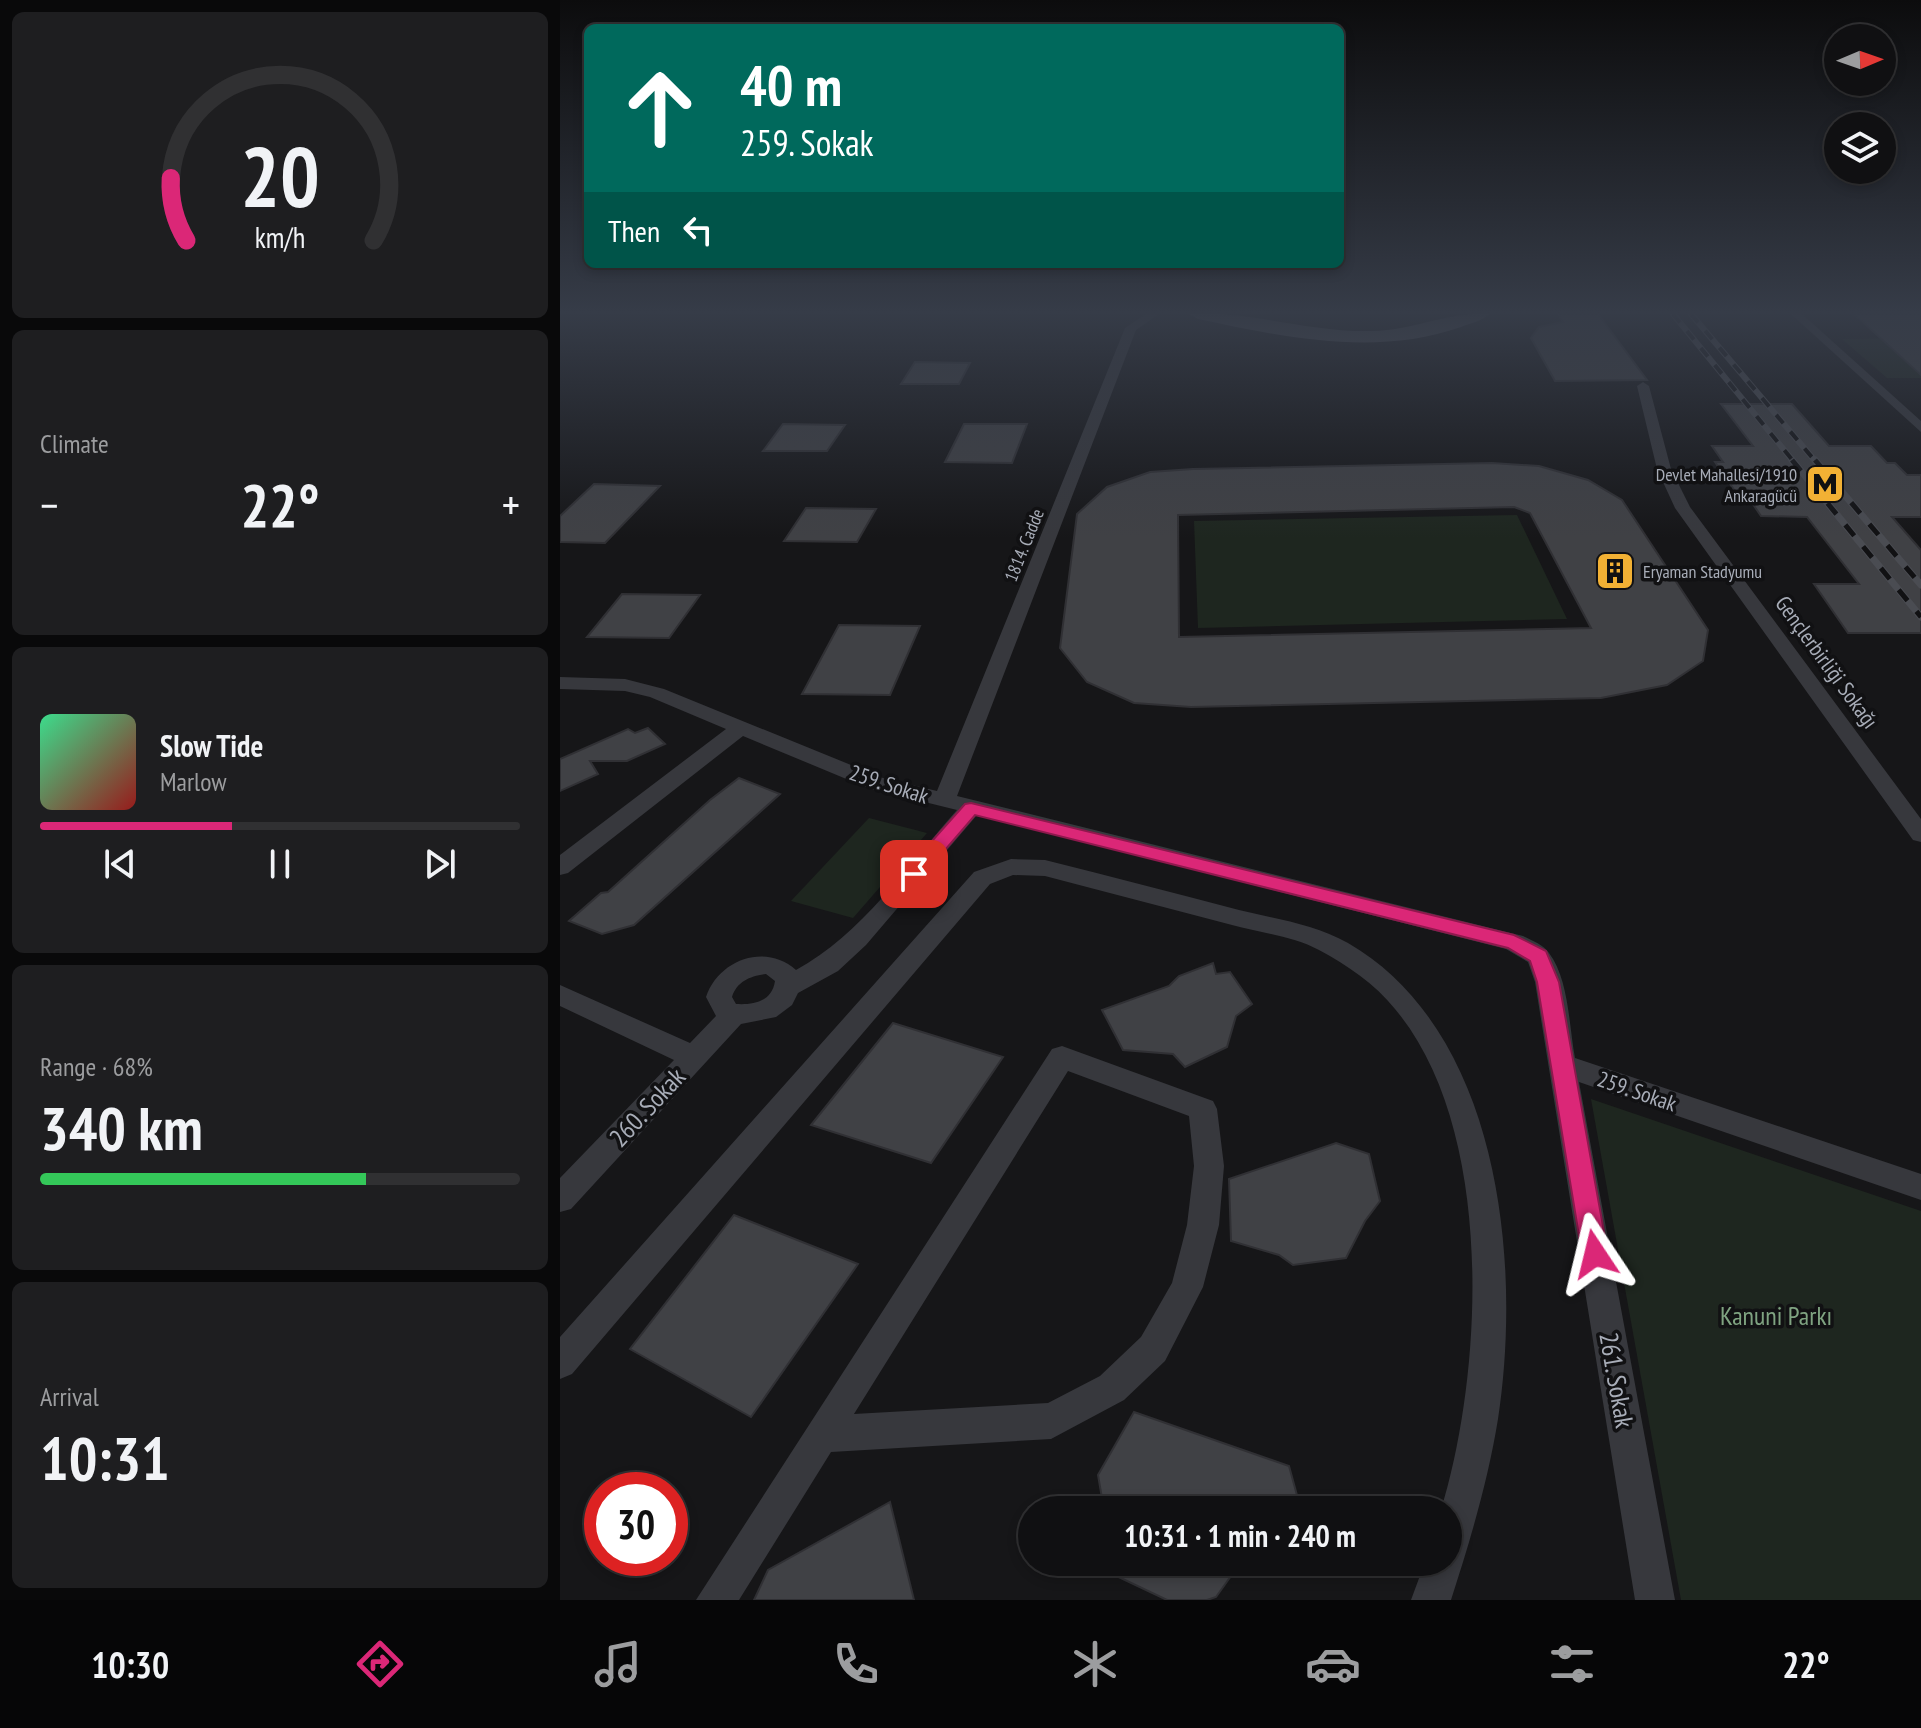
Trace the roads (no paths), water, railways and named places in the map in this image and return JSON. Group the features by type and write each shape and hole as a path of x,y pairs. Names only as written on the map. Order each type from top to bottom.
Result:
{"street":[{"name":"1814. Cadde","path":"944,802 1107,389"},
{"name":"Gençlerbirliği Sokağı","path":"1644,389 1664,469 1683,508 1921,835"},
{"path":"1878,389 1921,428"},
{"name":"259. Sokak","path":"560,683 636,688 876,783 1514,942 1539,957 1548,982 1562,1065 1921,1187"},
{"path":"560,867 741,727"},
{"path":"789,986 784,972 776,967 756,966 734,974 721,989 719,997 726,1011 745,1016 778,1003 789,986 829,964 857,939 971,808"},
{"path":"560,1362 982,878 1011,867 1045,868 1325,941 1373,972 1411,1009 1441,1063 1471,1140 1487,1233 1490,1325 1480,1416 1462,1510"},
{"path":"560,995 694,1057"},
{"name":"260. Sokak","path":"560,1199 734,1014"},
{"path":"716,1600 1062,1057 1203,1109 1209,1166 1203,1225 1187,1287 1153,1349 1112,1388 1051,1421 824,1434"},
{"name":"261. Sokak","path":"1562,1065 1655,1600"},
{"path":"1431,1600 1439,1576"}],"railway":[{"path":"1734,389 1794,462"},
{"path":"1754,389 1816,462"},
{"path":"1792,460 1921,617"},
{"path":"1815,460 1921,585"}],"place":[{"name":"Devlet Mahallesi/1910 Ankaragücü","path":"1825,484"},
{"name":"Eryaman Stadyumu","path":"1615,571"}],"park label":[{"name":"Kanuni Parkı","path":"1776,1315"}]}
